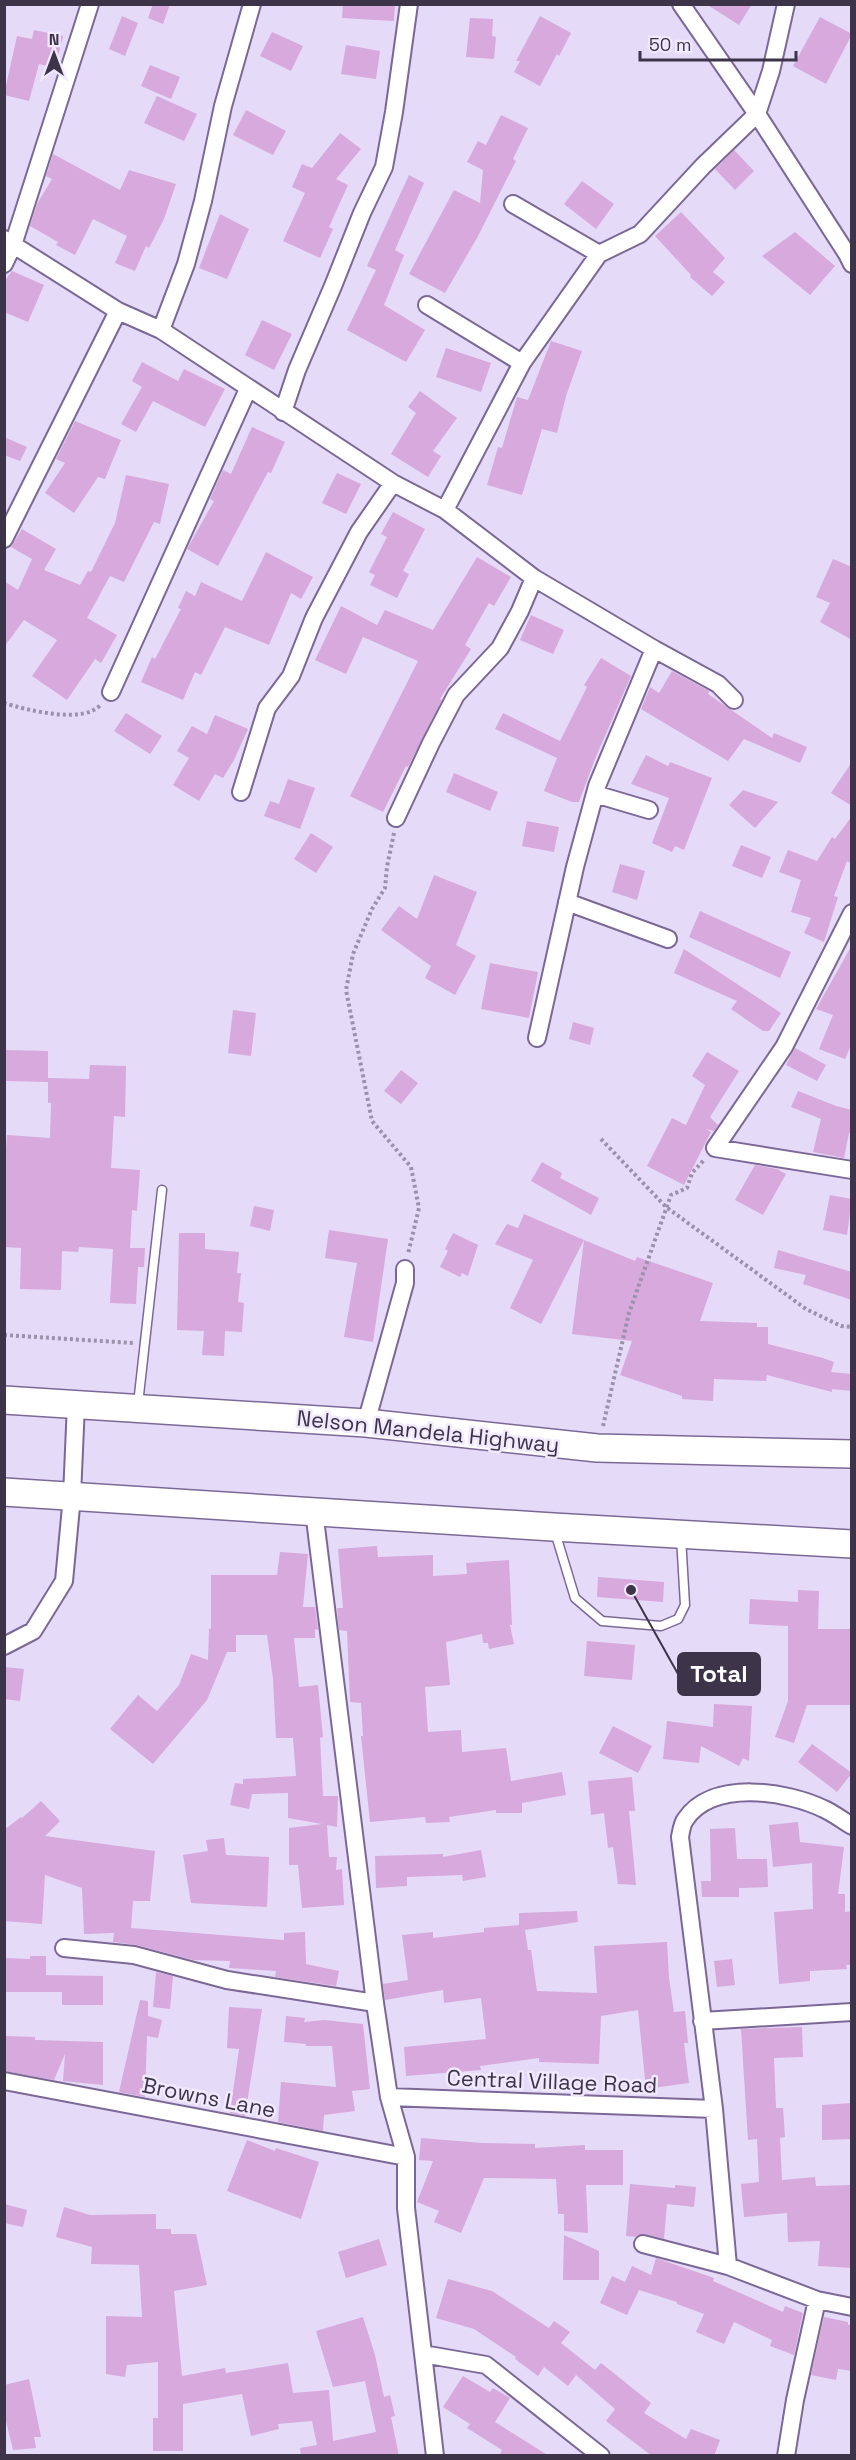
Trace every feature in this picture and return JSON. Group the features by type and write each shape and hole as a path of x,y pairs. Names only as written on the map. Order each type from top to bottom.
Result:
{"highway":[{"name":"Nelson Mandela Highway","path":"4,1400 366,1423 597,1448 852,1454"},
{"path":"4,1492 852,1544"}],"street":[{"path":"4,264 9,242 90,4"},
{"path":"161,330 186,264 198,222 223,106 252,4"},
{"path":"283,412 297,370 362,213 384,167 409,4"},
{"path":"681,4 757,114 852,264"},
{"path":"445,510 522,363 599,254 640,234 703,166 757,114 771,71 786,4"},
{"path":"513,204 599,254"},
{"path":"9,242 118,311 161,330 393,483 445,510 534,578 718,684 734,700"},
{"path":"427,305 522,363"},
{"path":"4,539 118,311"},
{"path":"111,692 248,389"},
{"path":"241,792 267,708 291,676 314,618 359,532 393,483"},
{"path":"396,818 456,695 500,648 534,578"},
{"path":"537,1038 567,902 595,794 654,649"},
{"path":"595,794 649,810"},
{"path":"567,902 668,939"},
{"path":"852,913 784,1047 715,1149 852,1170"},
{"path":"366,1423 402,1293 405,1269"},
{"path":"4,1646 33,1631 64,1581 72,1496 76,1404"},
{"path":"314,1511 375,2003 389,2097 406,2157 406,2208 435,2456"},
{"path":"728,2266 714,2109 680,1837 684,1821 697,1807 722,1795 752,1791 791,1798 823,1809 852,1826"},
{"path":"64,1948 134,1955 227,1980 375,2003"},
{"path":"702,2021 852,2012"},
{"name":"Browns Lane","path":"4,2081 406,2157"},
{"name":"Central Village Road","path":"389,2097 714,2109"},
{"path":"643,2244 728,2266 817,2300 852,2307"},
{"path":"786,2456 795,2400 817,2300"},
{"path":"423,2354 486,2365 601,2456"}],"lane":[{"path":"138,1407 162,1190"},
{"path":"553,1527 574,1598 602,1621 661,1626 678,1618 685,1605 681,1533"}],"path":[{"path":"4,703 62,714 85,714 97,709 111,692"},
{"path":"396,818 387,867 386,888 372,909 353,954 346,990 372,1121 411,1167 419,1208 405,1269"},
{"path":"601,1139 666,1207 806,1309 841,1326 852,1327"},
{"path":"597,1448 629,1314 666,1207 671,1195 687,1188 692,1173 715,1149"},
{"path":"4,1335 143,1343"}],"building":[{"path":"153,4 170,4 163,24 148,18"},
{"path":"343,4 395,4 394,21 342,18"},
{"path":"706,4 752,4 739,25"},
{"path":"122,16 138,23 125,56 109,49"},
{"path":"540,16 571,33 540,86 514,72 520,61 516,61"},
{"path":"820,17 852,34 826,84 793,66"},
{"path":"470,18 493,19 492,36 496,37 494,59 466,57"},
{"path":"34,30 63,36 55,68 39,64 29,101 4,95 17,36 32,39"},
{"path":"272,32 303,46 291,71 260,56"},
{"path":"346,45 380,51 376,79 341,74"},
{"path":"150,65 180,77 171,99 141,86"},
{"path":"157,96 197,114 184,141 144,123"},
{"path":"246,110 286,131 273,155 233,135"},
{"path":"501,115 528,128 513,159 516,161 477,238 445,293 409,274 454,190 480,203 483,170 467,162 478,141 486,145"},
{"path":"340,133 361,149 336,179 348,185 329,227 333,229 320,258 283,241 305,193 292,187 302,164 312,168"},
{"path":"734,150 754,171 735,190 715,169"},
{"path":"53,154 120,190 129,170 176,184 164,219 149,248 146,246 135,271 115,263 127,236 93,219 75,255 56,245 58,242 30,226 37,204 52,179 46,176"},
{"path":"409,175 424,183 395,250 404,255 384,305 425,330 406,362 347,330 376,270 367,266"},
{"path":"582,181 614,204 596,229 564,204"},
{"path":"681,212 725,258 713,272 725,282 712,296 690,277 691,275 655,236"},
{"path":"220,214 249,229 227,279 199,268"},
{"path":"795,232 835,266 810,295 762,256"},
{"path":"12,271 44,285 28,322 4,312 4,282"},
{"path":"262,320 292,334 274,370 245,355"},
{"path":"551,341 582,351 566,396 557,433 542,429 522,495 487,485 498,447 502,448 517,397 528,400"},
{"path":"446,348 491,363 481,392 436,377"},
{"path":"142,362 178,381 184,369 225,389 205,427 153,401 136,432 121,424 142,387 132,381"},
{"path":"420,391 457,418 433,451 441,456 428,477 391,454 416,413 408,407"},
{"path":"75,421 121,440 105,479 98,477 74,513 45,493 65,463 56,459"},
{"path":"252,427 285,442 271,473 268,472 218,566 187,549 214,501 210,499 223,470 231,474"},
{"path":"4,437 27,447 20,461 4,455"},
{"path":"337,473 361,484 346,514 322,503"},
{"path":"126,475 169,484 160,524 154,522 124,582 110,576 87,618 117,635 101,663 95,659 67,700 32,676 57,640 24,620 4,647 4,581 18,590 32,559 11,547 22,529 56,549 44,570 80,585 88,571 91,572 115,523"},
{"path":"393,512 425,529 403,571 409,574 397,598 370,585 375,575 369,572 387,537 381,534"},
{"path":"266,552 313,577 301,599 291,593 269,645 225,627 201,675 195,672 183,700 141,682 152,657 155,659 181,609 178,608 186,591 195,596 201,582 242,601"},
{"path":"477,557 511,577 494,606 489,603 465,645 471,649 440,699 442,700 383,812 350,796 418,661 363,637 346,674 315,660 341,606 377,625 385,610 433,630"},
{"path":"833,559 852,567 852,640 820,622 830,603 816,597"},
{"path":"531,615 564,630 553,654 520,640"},
{"path":"601,658 631,676 579,802 572,802 544,791 557,758 495,729 503,713 560,741 587,687 584,685"},
{"path":"672,671 709,691 708,694 772,738 774,733 807,747 800,763 744,739 728,761 641,709 650,687 659,693"},
{"path":"126,713 162,736 150,754 114,731"},
{"path":"215,715 248,729 223,778 215,774 199,801 173,785 189,758 177,751 192,726 207,734"},
{"path":"646,755 668,766 670,762 712,778 684,850 675,846 672,852 652,843 669,798 631,784"},
{"path":"852,762 852,806 831,793"},
{"path":"454,773 498,792 490,811 446,792"},
{"path":"288,779 315,788 300,829 264,816 270,801 279,804"},
{"path":"743,790 778,802 755,828 729,805"},
{"path":"852,816 852,864 847,861 834,896 838,897 824,942 804,933 811,918 791,912 801,880 779,872 788,850 817,861 832,837 835,839"},
{"path":"527,821 559,827 554,852 522,846"},
{"path":"311,833 333,847 316,873 294,859"},
{"path":"741,845 771,857 762,878 732,866"},
{"path":"620,864 645,871 637,900 612,892"},
{"path":"434,875 477,892 456,945 476,956 455,995 425,978 431,966 381,930 399,906 417,919"},
{"path":"700,911 791,952 780,978 689,937"},
{"path":"852,945 852,1043 845,1059 819,1049 833,1015 816,1009"},
{"path":"684,949 781,1013 769,1031 763,1031 731,1009 737,1001 674,973"},
{"path":"490,963 538,972 529,1018 481,1009"},
{"path":"233,1010 256,1013 251,1056 228,1053"},
{"path":"573,1022 594,1028 590,1045 569,1039"},
{"path":"795,1048 826,1065 817,1081 786,1065"},
{"path":"6,1050 48,1051 48,1082 5,1081"},
{"path":"707,1052 739,1071 710,1117 718,1125 714,1131 706,1129 711,1132 684,1185 647,1166 672,1118 686,1125 705,1085 692,1076"},
{"path":"90,1065 126,1066 125,1117 114,1116 111,1168 140,1170 137,1211 132,1210 130,1248 145,1248 144,1267 138,1267 136,1304 110,1303 113,1249 79,1247 78,1252 62,1251 61,1290 20,1289 21,1248 4,1247 4,1148 6,1148 7,1135 50,1138 51,1103 48,1103 48,1078 89,1079"},
{"path":"401,1070 418,1083 401,1104 384,1091"},
{"path":"798,1091 852,1110 852,1134 849,1133 844,1158 813,1152 821,1119 791,1107"},
{"path":"542,1162 562,1173 560,1178 599,1198 591,1215 531,1181"},
{"path":"755,1165 777,1169 786,1174 763,1215 735,1200"},
{"path":"830,1195 852,1199 847,1235 823,1230"},
{"path":"254,1206 274,1210 270,1231 250,1226"},
{"path":"524,1214 584,1240 541,1324 510,1308 533,1260 495,1244 507,1224 518,1228"},
{"path":"329,1230 388,1239 373,1342 344,1337 357,1263 325,1258"},
{"path":"179,1233 205,1233 205,1249 239,1252 237,1273 241,1273 238,1302 244,1303 242,1332 225,1331 224,1356 202,1355 204,1331 177,1330"},
{"path":"453,1233 478,1245 468,1276 462,1273 460,1277 440,1267"},
{"path":"584,1240 635,1261 637,1257 713,1283 700,1321 757,1323 757,1327 768,1327 768,1344 823,1358 834,1362 831,1372 852,1374 852,1391 832,1389 832,1392 767,1375 766,1381 714,1379 713,1401 682,1399 682,1396 620,1375 632,1341 572,1334"},
{"path":"778,1250 852,1272 852,1300 803,1284 806,1275 774,1268"},
{"path":"377,1546 378,1557 433,1555 433,1576 467,1574 466,1563 509,1560 512,1625 510,1625 514,1644 489,1649 488,1643 483,1643 482,1634 446,1642 450,1685 425,1687 428,1732 461,1730 462,1752 506,1748 511,1781 562,1772 566,1795 522,1803 522,1813 496,1813 496,1810 449,1817 450,1822 426,1823 425,1817 370,1822 361,1736 363,1736 361,1703 350,1702 347,1631 339,1630 337,1608 343,1608 338,1549"},
{"path":"280,1552 308,1554 303,1607 315,1607 318,1630 315,1629 315,1638 294,1638 299,1687 318,1685 323,1737 320,1738 323,1796 338,1796 337,1827 327,1825 329,1857 337,1857 336,1870 342,1869 344,1905 302,1908 298,1865 289,1865 289,1828 322,1824 288,1818 288,1793 252,1794 249,1809 230,1805 235,1783 243,1784 243,1779 296,1776 293,1738 276,1738 273,1679 267,1635 236,1635 236,1652 227,1652 207,1700 153,1764 110,1729 138,1695 157,1711 179,1685 191,1654 208,1660 209,1629 211,1629 211,1575 277,1575"},
{"path":"598,1577 664,1582 663,1602 597,1597"},
{"path":"798,1590 819,1591 818,1629 852,1629 852,1705 807,1705 794,1743 775,1737 788,1701 788,1626 749,1624 750,1599 798,1602"},
{"path":"587,1641 635,1645 632,1680 584,1676"},
{"path":"4,1667 24,1669 20,1701 4,1699"},
{"path":"714,1704 752,1706 749,1761 743,1758 739,1766 701,1746 699,1763 663,1759 667,1721 713,1727"},
{"path":"613,1726 652,1746 638,1773 599,1753"},
{"path":"812,1744 852,1773 837,1792 798,1762"},
{"path":"632,1777 635,1811 629,1811 636,1885 618,1884 613,1847 608,1848 604,1813 591,1815 588,1781"},
{"path":"41,1801 60,1821 45,1836 155,1851 150,1901 133,1901 131,1928 284,1940 284,1933 305,1932 306,1964 339,1971 336,1986 275,1977 276,1971 229,1968 230,1961 193,1960 137,1945 113,1942 114,1933 84,1934 82,1888 45,1875 42,1924 4,1921 4,1830"},
{"path":"798,1822 800,1842 844,1847 838,1894 845,1894 845,1912 852,1911 852,1965 846,1965 847,1969 810,1971 810,1981 779,1984 774,1912 813,1909 812,1863 773,1867 769,1825"},
{"path":"735,1828 737,1859 767,1859 768,1887 739,1888 739,1897 702,1897 701,1881 711,1881 710,1829"},
{"path":"224,1838 226,1855 269,1857 267,1907 191,1903 183,1855 208,1851 206,1840"},
{"path":"481,1850 486,1877 463,1881 462,1875 407,1877 407,1886 376,1888 375,1856 443,1854 443,1857"},
{"path":"577,1911 578,1922 525,1930 528,1950 531,1950 537,1991 597,1993 594,1946 667,1942 674,2012 685,2011 688,2043 684,2043 689,2083 646,2089 638,2010 601,2016 599,2064 539,2062 539,2058 480,2066 481,2070 406,2076 404,2047 486,2039 481,1998 444,2003 443,1990 385,2000 383,1984 408,1980 402,1935 433,1932 433,1938 484,1932 484,1928 519,1925 519,1913"},
{"path":"30,1956 46,1956 46,1975 103,1976 103,2005 62,2005 62,1992 4,1992 4,1958 30,1959"},
{"path":"732,1959 735,1985 717,1987 714,1961"},
{"path":"156,1972 173,1976 170,2009 153,2007"},
{"path":"140,2000 148,2001 148,2016 162,2020 158,2038 147,2036 145,2097 119,2092"},
{"path":"229,2007 262,2009 245,2116 230,2113 239,2049 227,2048"},
{"path":"286,2016 305,2018 304,2022 324,2020 363,2024 370,2089 352,2091 355,2111 324,2115 323,2131 278,2122 281,2082 336,2087 332,2046 306,2046 306,2044 284,2042"},
{"path":"802,2027 803,2057 774,2058 776,2108 783,2108 785,2137 780,2138 782,2180 815,2177 816,2186 852,2185 852,2268 818,2266 820,2241 788,2242 787,2213 744,2217 741,2184 759,2182 757,2139 748,2140 741,2029"},
{"path":"4,2036 35,2037 35,2040 103,2042 103,2085 63,2081 65,2054 54,2080 4,2071"},
{"path":"852,2103 852,2139 822,2140 822,2105"},
{"path":"421,2138 535,2144 535,2148 585,2145 585,2150 623,2150 623,2185 586,2185 588,2233 564,2231 564,2214 558,2214 556,2179 484,2178 461,2233 434,2222 439,2211 417,2202 433,2161 419,2160"},
{"path":"247,2140 275,2151 276,2148 319,2162 301,2219 227,2191"},
{"path":"630,2184 675,2188 675,2185 696,2187 694,2207 667,2204 664,2239 645,2234 636,2237 626,2236"},
{"path":"4,2204 27,2210 23,2227 4,2223"},
{"path":"64,2207 90,2215 156,2214 156,2229 171,2229 171,2234 196,2234 207,2285 174,2291 182,2376 225,2368 226,2373 288,2363 293,2393 329,2390 333,2441 376,2432 365,2381 333,2387 316,2331 363,2317 375,2355 384,2397 390,2395 395,2416 391,2417 399,2456 301,2456 300,2448 317,2445 312,2421 278,2424 279,2429 251,2436 242,2394 183,2404 183,2451 153,2451 153,2418 158,2418 158,2362 127,2365 125,2377 106,2374 106,2316 142,2317 139,2265 91,2264 92,2247 56,2237"},
{"path":"564,2235 599,2251 599,2280 563,2280"},
{"path":"379,2239 387,2265 346,2278 338,2252"},
{"path":"656,2258 714,2278 713,2281 783,2312 785,2306 803,2313 794,2355 770,2346 772,2340 734,2322 724,2344 696,2332 704,2314 677,2304 677,2302 639,2290 627,2315 600,2303 612,2276 625,2282 632,2266 651,2275"},
{"path":"448,2279 492,2291 549,2328 554,2321 570,2332 561,2343 595,2370 601,2363 651,2403 644,2413 686,2439 691,2429 720,2440 714,2456 652,2456 606,2421 615,2409 576,2375 568,2386 544,2367 538,2376 515,2359 516,2357 474,2329 436,2318"},
{"path":"824,2317 852,2325 852,2371 838,2369 836,2380 811,2375"},
{"path":"463,2376 490,2392 493,2388 510,2398 495,2422 549,2456 499,2456 502,2450 467,2428 470,2424 443,2407"},
{"path":"29,2379 41,2437 34,2437 36,2448 13,2450 4,2413 4,2385"}],"place":[{"name":"Total","path":"631,1590"}]}
